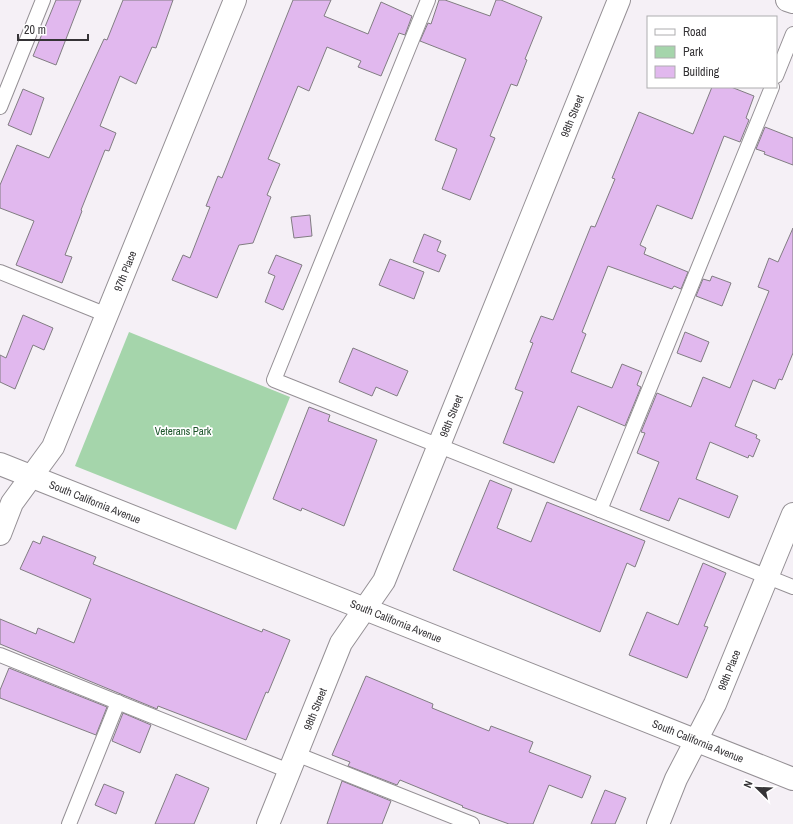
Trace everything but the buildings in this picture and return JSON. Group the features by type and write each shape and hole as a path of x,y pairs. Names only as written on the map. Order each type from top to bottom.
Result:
{"street":[{"name":"97th Place","path":"0,534 12,503 53,447 235,0"},
{"name":"98th Street","path":"268,824 341,643 384,581 619,0"},
{"path":"787,0 793,2"},
{"name":"South California Avenue","path":"0,464 793,779"},
{"name":"98th Place","path":"658,824 676,779 715,704 793,514"}],"lane":[{"path":"0,107 43,0"},
{"path":"428,0 274,380 793,587"},
{"path":"777,74 793,34"},
{"path":"600,510 772,88"},
{"path":"0,272 107,315"},
{"path":"0,655 118,702 464,822"},
{"path":"69,824 118,702"}],"green space":[{"name":"Veterans Park","path":"129,332 290,397 236,530 75,466"}]}
